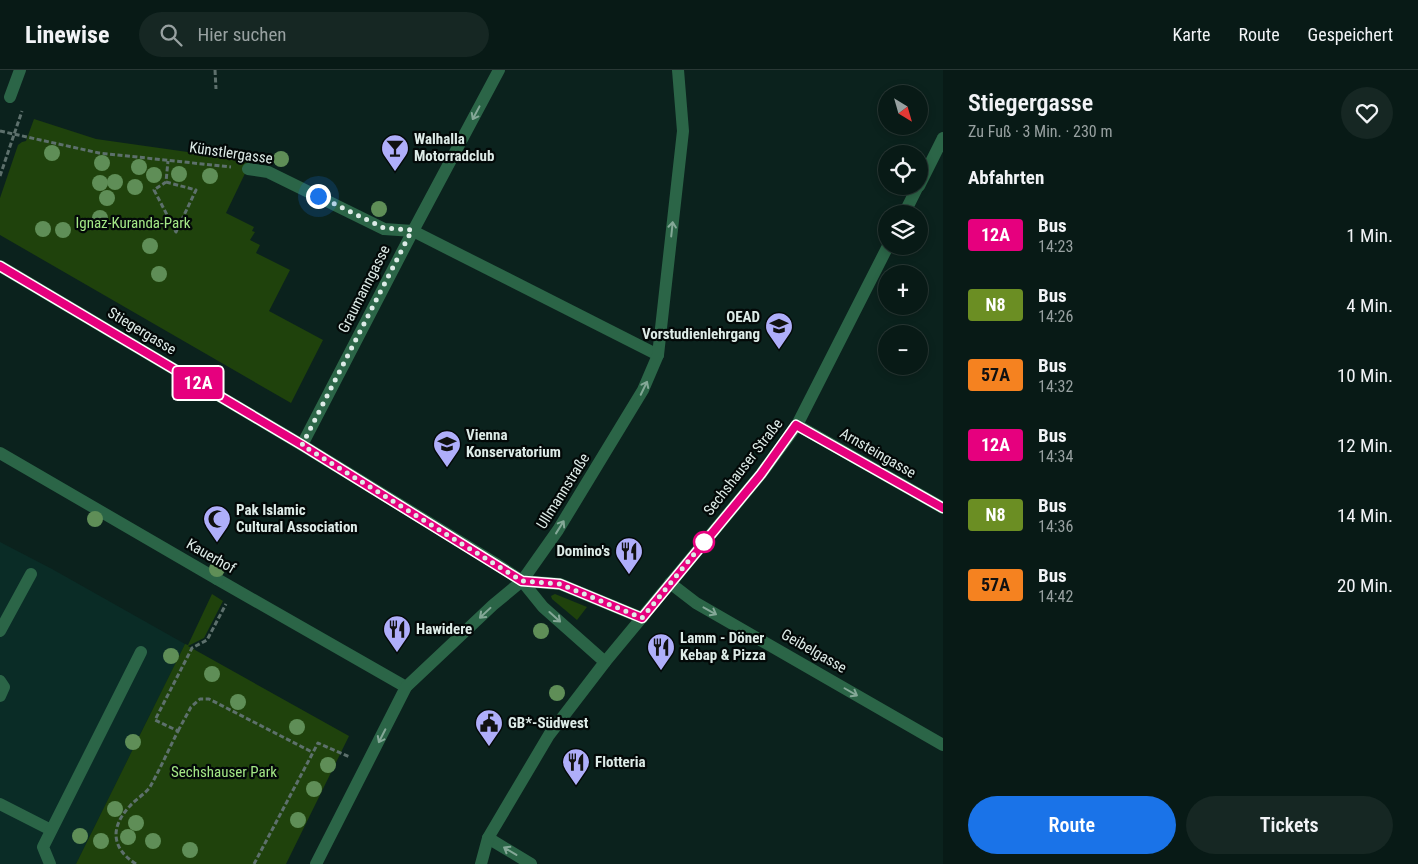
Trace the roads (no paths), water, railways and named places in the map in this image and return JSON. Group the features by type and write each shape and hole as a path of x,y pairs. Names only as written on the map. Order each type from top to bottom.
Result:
{"street":[{"path":"10,97 20,70"},
{"name":"Graumanngasse","path":"302,445 412,230 499,70"},
{"name":"Ullmannstraße","path":"316,864 406,687 493,605 522,581 558,530 643,390 658,355 683,131 678,70"},
{"path":"928,168 943,138"},
{"name":"Künstlergasse","path":"248,169 268,172 384,228 412,230 658,355"},
{"name":"Sechshauser Straße","path":"481,864 488,838 549,735 605,662 761,474 796,425 883,255"},
{"name":"Stiegergasse","path":"0,266 302,445 522,581 543,606 605,662"},
{"name":"Arnsteingasse","path":"796,425 943,508"},
{"name":"Kauerhof","path":"0,453 406,687"},
{"path":"0,632 31,574"},
{"name":"Stiegergasse","path":"522,581 560,584 642,618"},
{"name":"Geibelgasse","path":"670,583 696,603 943,745"},
{"path":"50,864 43,847 141,652"},
{"path":"0,680 4,687 0,696"},
{"path":"0,804 51,830"},
{"path":"488,838 531,864"}],"place":[{"name":"Walhalla Motorradclub","path":"395,172"},
{"name":"OEAD Vorstudienlehrgang","path":"779,350"},
{"name":"Vienna Konservatorium","path":"447,468"},
{"name":"Pak Islamic Cultural Association","path":"217,543"},
{"name":"Domino's","path":"629,575"},
{"name":"Hawidere","path":"397,653"},
{"name":"Lamm - Döner Kebap & Pizza","path":"661,671"},
{"name":"GB*-Südwest","path":"489,747"},
{"name":"Flotteria","path":"576,786"}],"park label":[{"name":"Ignaz-Kuranda-Park","path":"133,223"},
{"name":"Sechshauser Park","path":"224,772"}]}
